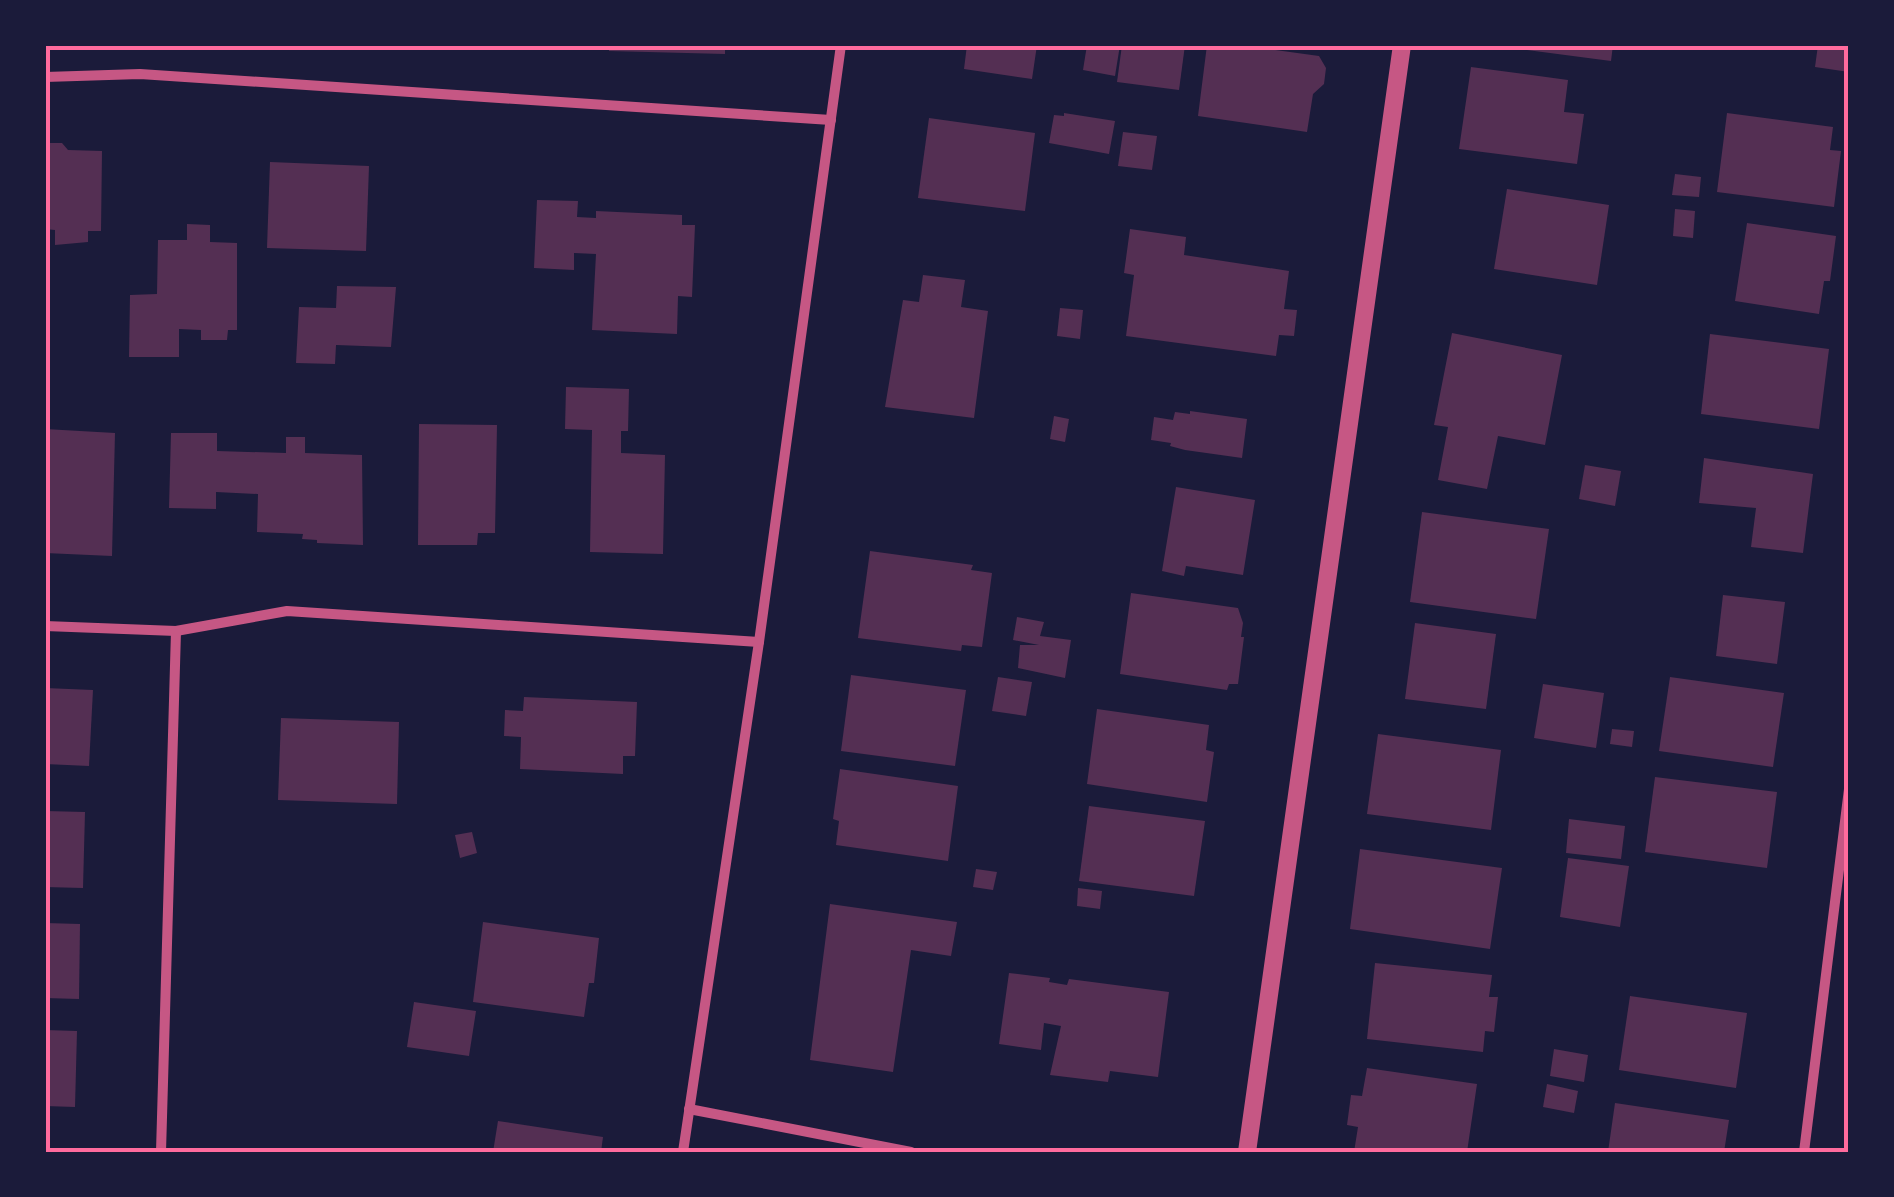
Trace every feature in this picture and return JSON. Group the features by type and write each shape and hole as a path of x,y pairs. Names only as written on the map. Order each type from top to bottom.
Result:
{"street":[{"path":"683,1152 841,45"},
{"path":"1247,1152 1402,45"},
{"path":"45,77 140,74 831,120"},
{"path":"45,626 176,631 287,611 758,642"},
{"path":"161,1152 176,631"},
{"path":"1804,1152 1849,789"},
{"path":"689,1109 911,1152"}],"building":[{"path":"609,45 725,45 725,54 609,51"},
{"path":"967,45 1037,45 1032,79 964,69"},
{"path":"1087,45 1120,45 1115,76 1083,70"},
{"path":"1122,45 1185,45 1179,90 1117,82"},
{"path":"1207,45 1239,45 1319,56 1326,68 1324,84 1313,94 1307,132 1198,116"},
{"path":"1528,45 1613,45 1611,61 1527,50"},
{"path":"1818,45 1849,45 1849,72 1815,67"},
{"path":"1471,67 1568,80 1564,112 1584,114 1577,164 1459,149"},
{"path":"1727,113 1833,127 1830,150 1841,151 1834,207 1717,192"},
{"path":"1054,115 1115,121 1109,154 1049,143"},
{"path":"929,118 1035,133 1025,211 918,198"},
{"path":"1123,132 1157,136 1152,170 1118,166"},
{"path":"45,143 62,143 68,150 102,151 101,231 88,231 88,242 55,245 55,230 45,229"},
{"path":"270,162 369,166 366,251 267,248"},
{"path":"1675,174 1701,177 1699,197 1672,195"},
{"path":"1507,189 1609,205 1597,285 1494,269"},
{"path":"537,200 578,201 577,217 596,218 596,211 682,215 682,225 695,225 692,297 678,296 677,334 592,330 596,254 574,253 574,270 534,268"},
{"path":"1675,209 1695,211 1693,238 1673,236"},
{"path":"1747,223 1836,236 1830,281 1824,281 1819,314 1735,301"},
{"path":"187,224 210,225 210,242 237,243 237,330 228,330 227,340 201,340 201,330 179,329 179,357 129,357 130,295 157,294 158,240 187,240"},
{"path":"1130,229 1186,237 1184,255 1289,271 1284,309 1297,310 1294,336 1279,335 1276,356 1126,336 1134,275 1124,273"},
{"path":"923,275 965,280 961,307 988,311 974,418 885,407 903,300 919,302"},
{"path":"337,286 396,287 391,347 336,345 335,364 296,363 299,307 336,308"},
{"path":"1060,308 1083,310 1080,339 1057,336"},
{"path":"1452,333 1562,355 1545,445 1498,436 1487,489 1438,480 1448,427 1434,425"},
{"path":"1710,334 1829,349 1819,429 1701,414"},
{"path":"566,387 629,389 628,431 621,431 621,453 665,455 663,554 590,552 592,430 565,429"},
{"path":"1175,412 1247,419 1242,458 1185,450 1151,440 1154,417 1173,420"},
{"path":"1054,416 1069,419 1065,442 1050,439"},
{"path":"419,424 497,425 495,533 478,533 477,545 418,545"},
{"path":"45,429 115,433 112,556 45,553"},
{"path":"171,433 217,433 217,451 286,453 286,437 305,437 305,453 362,455 363,545 317,543 302,539 303,534 257,532 258,494 216,492 216,509 169,508"},
{"path":"1704,458 1813,474 1803,553 1751,547 1756,508 1699,503"},
{"path":"1585,465 1621,471 1615,506 1579,499"},
{"path":"1176,487 1255,500 1243,575 1186,566 1184,576 1162,571"},
{"path":"1422,512 1549,529 1536,619 1410,602"},
{"path":"870,551 973,565 971,570 992,573 982,647 962,645 961,651 858,638"},
{"path":"1131,593 1238,608 1244,637 1238,684 1229,684 1227,690 1120,674"},
{"path":"1723,595 1785,602 1777,664 1716,656"},
{"path":"1017,617 1044,622 1040,636 1071,640 1065,678 1018,668 1020,645 1039,645 1013,640"},
{"path":"1415,623 1496,634 1486,709 1405,699"},
{"path":"851,675 966,690 955,766 841,751"},
{"path":"998,677 1032,682 1026,716 992,711"},
{"path":"1670,677 1784,693 1773,767 1659,751"},
{"path":"1543,684 1604,693 1596,748 1534,738"},
{"path":"45,688 93,690 89,766 45,764"},
{"path":"524,697 637,702 635,756 623,756 623,774 520,769 521,737 504,736 505,710 523,711"},
{"path":"1097,709 1209,725 1206,750 1214,752 1207,802 1087,784"},
{"path":"281,718 399,722 397,804 278,800"},
{"path":"1612,729 1634,731 1632,747 1610,744"},
{"path":"1378,734 1501,750 1491,830 1367,814"},
{"path":"840,769 958,786 948,861 836,845 839,821 833,819"},
{"path":"1655,777 1777,792 1767,868 1645,852"},
{"path":"1089,806 1205,821 1194,896 1079,881"},
{"path":"45,811 85,812 83,888 45,887"},
{"path":"1569,819 1625,826 1621,859 1566,853"},
{"path":"472,832 477,853 460,858 455,835"},
{"path":"1360,849 1502,868 1490,949 1350,929"},
{"path":"1568,858 1629,866 1620,927 1560,917"},
{"path":"976,869 997,872 993,890 973,887"},
{"path":"1078,888 1102,891 1100,909 1077,906"},
{"path":"830,904 957,922 951,956 911,950 893,1072 810,1060"},
{"path":"483,922 599,938 594,983 589,983 584,1017 473,1002"},
{"path":"45,923 80,924 79,999 45,998"},
{"path":"1375,963 1492,975 1489,997 1498,997 1494,1032 1485,1031 1483,1052 1367,1039"},
{"path":"1009,973 1050,978 1049,982 1067,985 1069,979 1169,992 1158,1077 1110,1071 1108,1082 1050,1075 1061,1026 1044,1023 1041,1050 999,1044"},
{"path":"1630,996 1747,1013 1736,1088 1619,1070"},
{"path":"414,1002 476,1011 469,1056 407,1047"},
{"path":"45,1030 77,1031 75,1107 45,1106"},
{"path":"1554,1049 1588,1055 1584,1082 1550,1076"},
{"path":"1367,1068 1477,1084 1467,1152 1354,1152 1358,1127 1347,1125 1351,1095 1362,1096"},
{"path":"1547,1084 1578,1091 1574,1113 1543,1107"},
{"path":"1615,1103 1729,1120 1724,1152 1608,1152"},
{"path":"498,1121 603,1137 601,1152 493,1152"}]}
